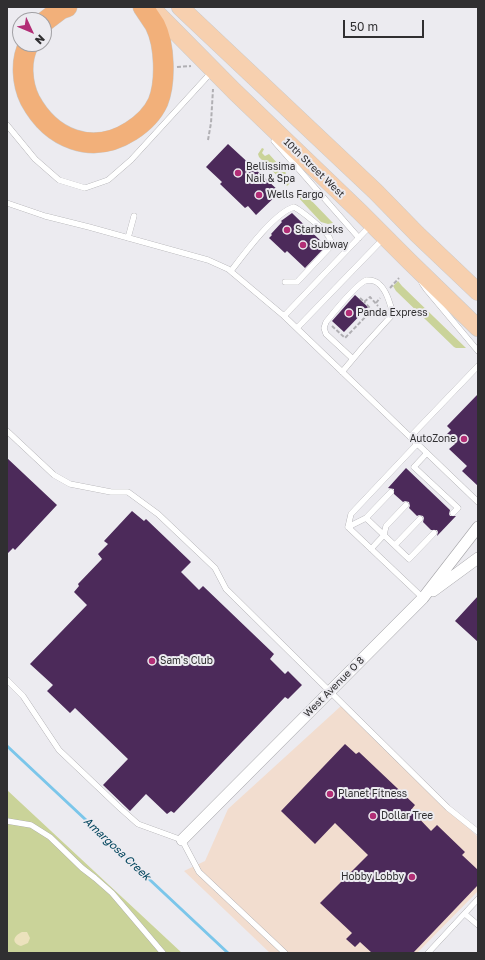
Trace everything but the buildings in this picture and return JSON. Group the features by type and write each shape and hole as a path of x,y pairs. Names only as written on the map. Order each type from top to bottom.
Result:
{"highway":[{"path":"52,16 61,9 67,7"},
{"path":"27,52 24,62 23,78 27,93 41,118 61,134 90,143 110,140 124,135 137,127 148,117 157,103 163,85 164,66 160,41 155,26 143,7"}],"main road":[{"name":"10th Street West","path":"151,7 234,91 478,328"},
{"path":"180,7 478,292"},
{"path":"372,224 397,213"},
{"path":"385,237 397,213"}],"street":[{"name":"West Avenue O 8","path":"182,840 423,598 478,527"},
{"path":"423,598 478,558"}],"lane":[{"path":"7,125 35,159 59,180 85,188 108,180 131,160 207,77"},
{"path":"234,91 263,128"},
{"path":"268,134 359,238"},
{"path":"7,203 28,211 208,260 231,271 297,328 478,502"},
{"path":"231,271 248,249 281,213 294,207 302,211 329,237 331,246 297,282 285,282"},
{"path":"128,238 134,216"},
{"path":"284,316 372,224"},
{"path":"297,328 385,237"},
{"path":"410,262 426,290 478,351"},
{"path":"342,372 393,314 386,293 379,284 373,281 367,280 359,285 326,322 324,328 326,334 353,359"},
{"path":"410,437 478,365"},
{"path":"7,431 54,475 70,484 111,492 128,492 149,506 215,568 226,589 448,808 478,832"},
{"path":"348,527 351,514 417,444"},
{"path":"410,472 427,453"},
{"path":"414,467 458,508 453,513"},
{"path":"424,486 429,481"},
{"path":"348,527 366,518 391,492"},
{"path":"439,500 443,495"},
{"path":"371,548 384,535 386,526 406,505"},
{"path":"366,518 409,559 434,533"},
{"path":"395,545 420,519"},
{"path":"348,527 423,598"},
{"path":"7,680 23,696 58,750 138,824 182,840 199,872 285,953"},
{"path":"7,822 31,825 50,837 79,865 112,893 163,953"},
{"path":"428,953 478,899"},
{"path":"465,914 478,925"}],"path":[{"path":"208,140 214,84"},
{"path":"364,302 370,297 378,306"},
{"path":"332,325 345,338 372,310 360,298"}],"shaded area":[{"path":"341,706 478,837 478,891 417,953 270,953 184,871 205,861 228,809"}],"green space":[{"path":"262,148 264,149 262,153 265,156 269,154 286,173 284,176 290,183 287,186 259,157 258,154"},
{"path":"306,195 333,223 328,224 321,222 297,196"},
{"path":"398,281 466,348 454,347 396,291 393,286"},
{"path":"7,790 182,953 7,953"}],"sand":[{"path":"22,932 27,932 30,938 28,943 21,946 16,943 14,939"}],"waterway":[{"name":"Amargosa Creek","path":"7,746 228,953"}],"place":[{"name":"Bellissima Nail & Spa","path":"238,173"},
{"name":"Wells Fargo","path":"259,195"},
{"name":"Starbucks","path":"287,230"},
{"name":"Subway","path":"303,245"},
{"name":"Panda Express","path":"349,313"},
{"name":"AutoZone","path":"464,439"},
{"name":"Sam's Club","path":"152,661"},
{"name":"Planet Fitness","path":"330,794"},
{"name":"Dollar Tree","path":"373,816"},
{"name":"Hobby Lobby","path":"412,877"}]}
